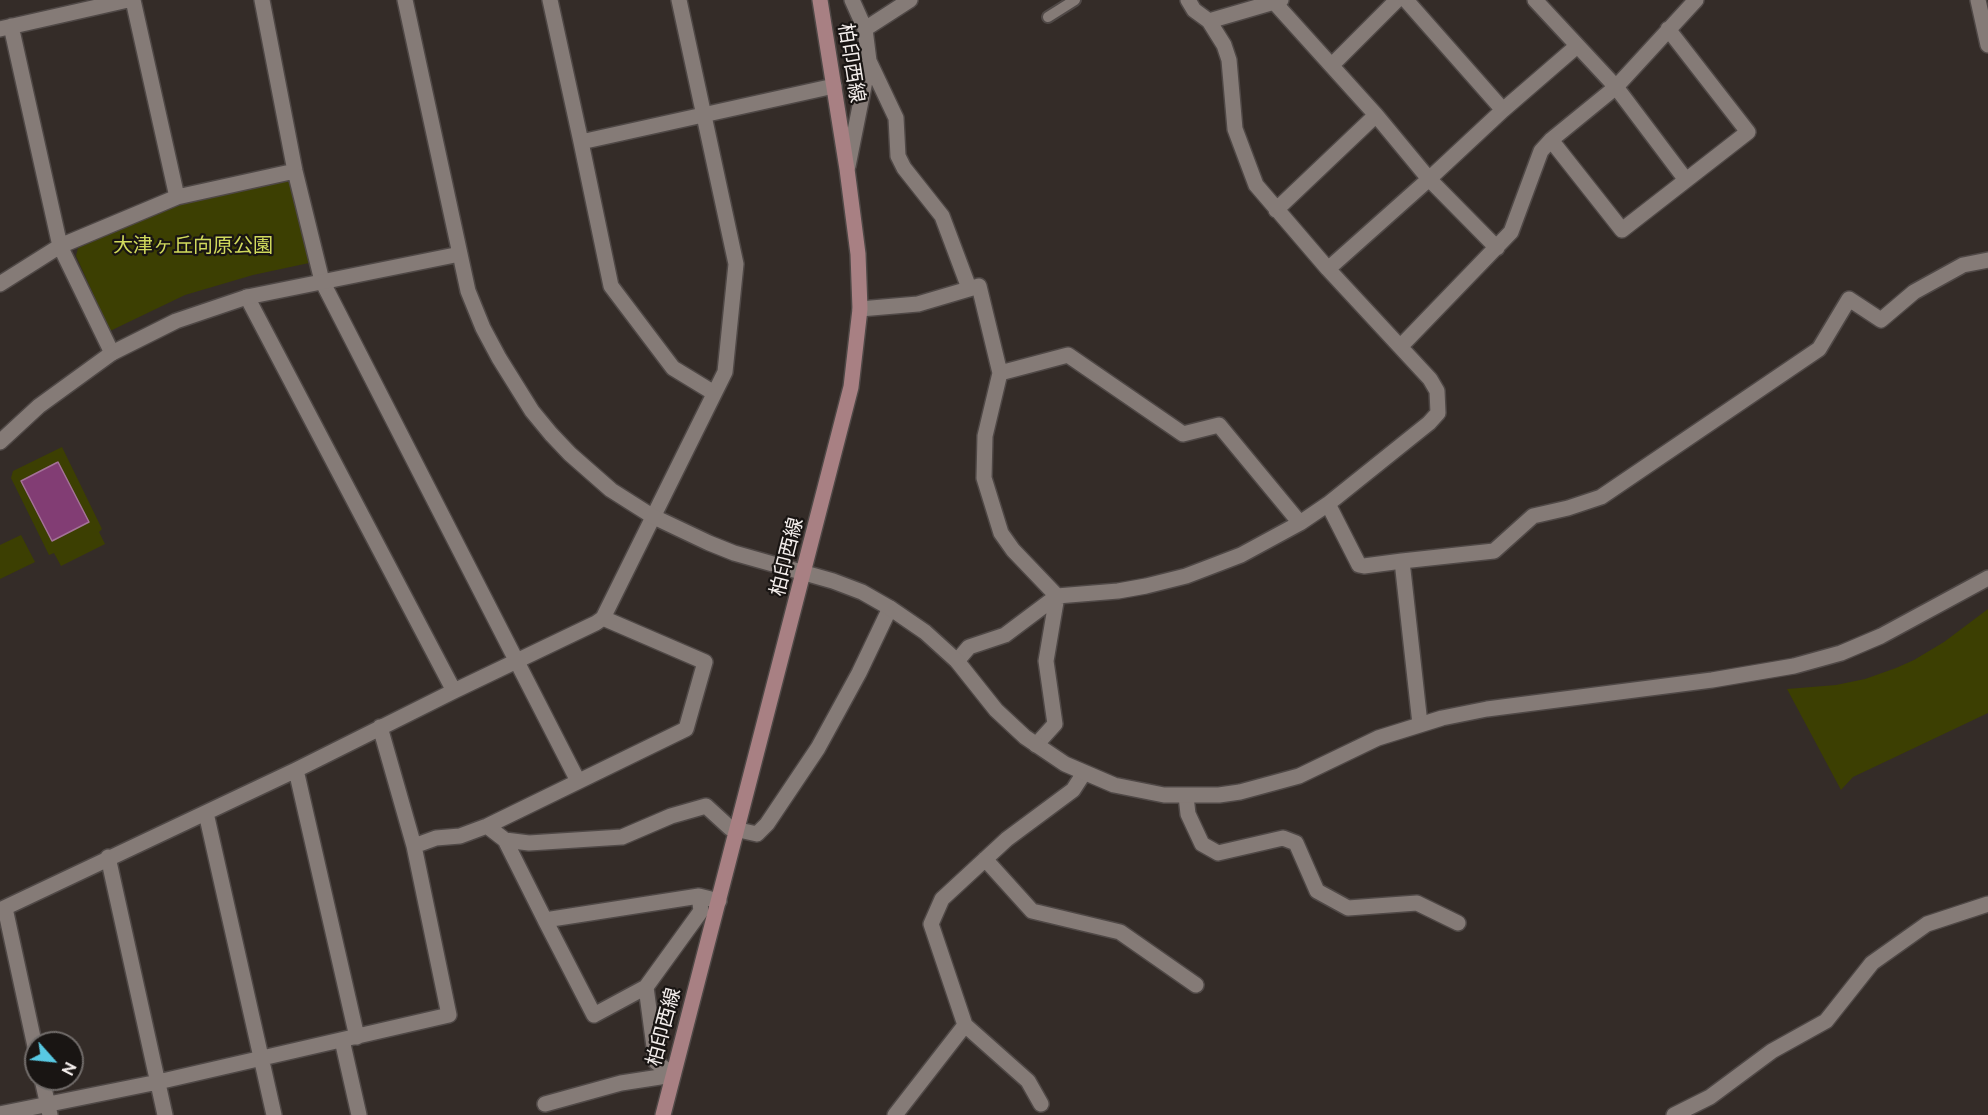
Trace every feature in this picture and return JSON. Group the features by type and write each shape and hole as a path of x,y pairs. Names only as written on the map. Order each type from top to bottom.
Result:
{"main road":[{"name":"柏印西線","path":"663,1115 851,387 860,309 858,254 820,0"}],"street":[{"path":"112,353 60,246 6,27 128,0"},
{"path":"133,0 177,197"},
{"path":"262,0 295,171 322,281 578,781"},
{"path":"405,0 468,291 483,328 532,411 551,434 612,490 652,516 717,546 862,592 890,608 925,632 957,660 996,710 1036,745 1054,758 1114,785 1139,791 1186,796 1219,795 1270,785 1299,776 1378,738 1419,724 1487,709 1712,680 1794,666 1841,653 1881,636 1988,578"},
{"path":"549,0 611,285 673,368 714,393"},
{"path":"31,1031 2,909 296,770 603,618 725,372 736,264 679,0"},
{"path":"852,0 865,29 869,61 896,118 898,156 904,168 942,216 969,288"},
{"path":"865,29 910,0"},
{"path":"957,660 969,647 1005,635 1057,596 1118,591 1186,576 1241,555 1300,523 1328,504 1429,423 1437,412 1439,400 1437,391 1430,380 1328,269 1256,185 1235,129 1229,60 1224,45 1209,21 1194,10 1188,0"},
{"path":"1332,65 1397,0"},
{"path":"1406,0 1503,110"},
{"path":"1535,0 1616,87 1686,180"},
{"path":"1401,346 1511,232 1541,152 1551,140 1616,87 1696,0"},
{"path":"1978,0 1988,45"},
{"path":"1209,21 1278,1 1430,179 1497,248"},
{"path":"1551,140 1622,230 1748,132 1668,29"},
{"path":"1328,269 1577,46"},
{"path":"847,169 869,61"},
{"path":"581,142 834,86"},
{"path":"1276,210 1376,115"},
{"path":"0,284 60,246 177,197 295,171"},
{"path":"0,442 39,406 112,353 176,321 247,297 460,254"},
{"path":"1328,504 1359,565 1494,551 1533,516 1568,508 1600,497 1819,349 1849,299 1881,320 1914,292 1964,264 1988,260"},
{"path":"860,309 918,304 979,286 1000,373 985,436 984,478 1001,533 1013,550 1057,596"},
{"path":"247,297 454,691"},
{"path":"1000,373 1068,356 1183,434 1220,426 1300,523"},
{"path":"1402,561 1419,724"},
{"path":"1036,745 1055,724 1046,661 1057,596"},
{"path":"505,840 529,843 622,837 671,816 706,806 730,828 757,834 767,824 818,748 859,673 890,608"},
{"path":"414,846 436,838 460,836 487,826 686,729 705,662 603,618"},
{"path":"0,1114 49,1110 158,1082 449,1015 414,846 380,728"},
{"path":"296,770 350,1039 359,1115"},
{"path":"1041,1104 1028,1081 966,1025 931,924 942,899 1007,839 1074,790 1084,773"},
{"path":"1186,796 1188,814 1202,844 1218,854 1282,838 1296,843 1317,891 1348,908 1417,903 1458,923"},
{"path":"206,813 274,1115"},
{"path":"487,826 505,840 594,1015 646,987 701,911 699,896"},
{"path":"108,857 165,1115"},
{"path":"985,859 1032,911 1120,932 1196,985"},
{"path":"544,920 699,896 719,901"},
{"path":"1674,1115 1710,1096 1772,1051 1826,1021 1872,963 1927,924 1988,904"},
{"path":"646,987 656,1062 673,1076"},
{"path":"895,1115 966,1025"},
{"path":"545,1104 621,1083 673,1076"},
{"path":"45,1091 49,1110"}],"lane":[{"path":"1048,17 1075,0"}],"green space":[{"name":"大津ヶ丘向原公園","path":"287,181 292,185 309,263 253,275 185,295 110,331 76,256 78,248 181,202"},
{"path":"62,447 102,529 99,532 105,544 61,566 54,553 49,555 11,478 13,471"},
{"path":"21,535 35,562 0,579 0,545"},
{"path":"1988,609 1988,713 1853,777 1841,790 1787,689 1836,685 1865,679 1896,668 1944,642"}],"shaded area":[{"path":"58,462 89,522 52,541 21,481"}]}
